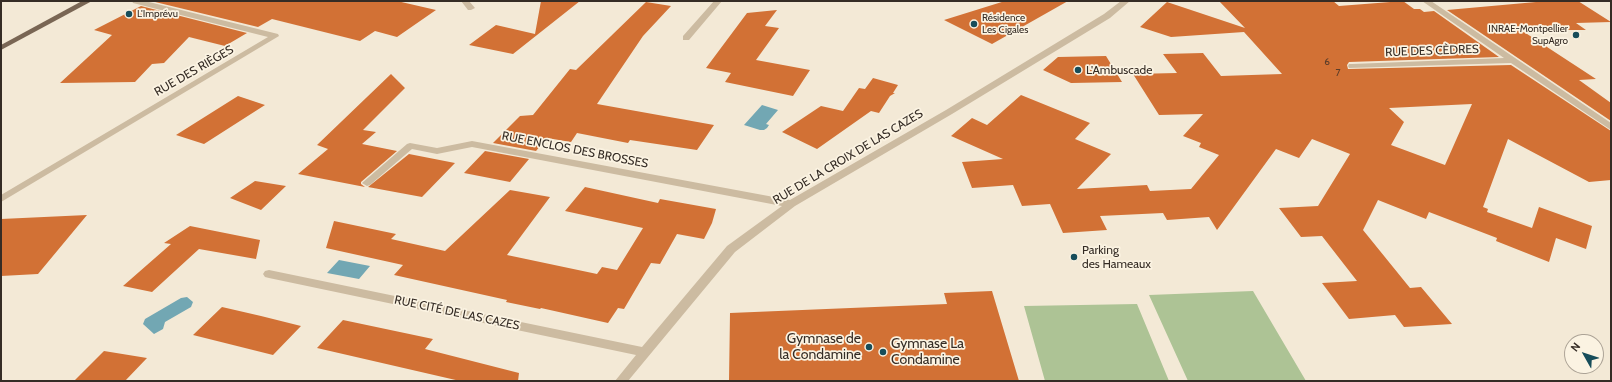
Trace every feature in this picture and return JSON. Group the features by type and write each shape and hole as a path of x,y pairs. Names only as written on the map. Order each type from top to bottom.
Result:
{"main road":[{"path":"1,48 88,1"}],"street":[{"name":"RUE DES RIÈGES","path":"1,199 275,36 136,1"},
{"path":"465,1 471,8"},
{"path":"686,38 718,1"},
{"name":"RUE DE LA CROIX DE LAS CAZES","path":"621,381 731,249 791,204 1107,16 1126,1"},
{"path":"1426,1 1611,126"},
{"name":"RUE DES CÈDRES","path":"1352,66 1513,60"},
{"name":"RUE ENCLOS DES BROSSES","path":"367,183 410,146 437,151 472,144 791,204"},
{"name":"RUE CITÉ DE LAS CAZES","path":"270,274 644,352"}],"green space":[{"path":"1253,291 1306,381 1188,381 1149,295"},
{"path":"1137,304 1169,381 1045,381 1024,306"}],"water":[{"path":"762,105 778,110 766,124 769,125 767,128 760,130 744,125"},
{"path":"339,260 370,266 359,279 327,273"},
{"path":"187,297 193,302 191,307 165,322 163,329 154,334 143,324 145,319 181,298"}],"building":[{"path":"151,1 397,1 436,10 397,37 375,31 360,41 272,19 258,27"},
{"path":"541,1 580,1 513,54 469,45 496,25 535,34"},
{"path":"1005,1 1068,1 992,44 944,20"},
{"path":"1219,1 1333,1 1339,6 1403,1 1414,9 1420,9 1424,12 1434,11 1499,57 1349,62 1347,65 1348,69 1511,65 1611,131 1611,180 1589,182 1508,139 1483,207 1488,209 1487,212 1532,228 1539,207 1592,226 1586,249 1556,238 1549,262 1496,241 1497,238 1429,212 1426,219 1378,200 1363,230 1410,288 1421,287 1452,324 1404,327 1395,315 1349,319 1322,283 1357,281 1322,236 1301,237 1279,208 1318,206 1350,154 1312,139 1299,158 1276,149 1217,230 1209,217 1167,220 1163,213 1100,216 1107,230 1063,233 1050,204 1022,206 1013,185 972,188 962,162 1003,159 951,136 972,118 987,125 1021,95 1090,123 1075,139 1111,154 1077,189 1147,185 1150,191 1191,189 1219,155 1199,147 1201,143 1183,136 1203,114 1159,115 1133,74 1177,73 1163,54 1203,53 1221,76 1282,74 1244,32 1171,37 1140,27 1167,2 1245,28","holes":["1472,104 1445,165 1391,145 1404,122 1389,108"]},
{"path":"1547,1 1578,1 1611,22 1576,23 1586,30 1521,30 1596,79 1579,80 1611,103 1611,121 1447,10"},
{"path":"646,2 671,6 643,36 597,104 714,125 697,150 630,140 628,143 577,133 571,142 547,138 536,151 493,143 520,116 533,115 570,69 576,70"},
{"path":"141,6 247,33 225,46 189,37 164,63 152,64 135,82 60,83 112,35 94,30"},
{"path":"777,10 765,26 779,28 756,60 810,70 793,96 725,82 731,73 706,68 747,13"},
{"path":"1106,56 1122,82 1071,83 1043,70 1058,57"},
{"path":"391,74 405,88 363,130 376,132 362,144 397,151 361,182 361,184 365,187 298,174 328,149 317,145"},
{"path":"873,78 898,85 893,93 895,93 890,96 879,113 871,111 817,149 782,132 821,106 843,111 859,88 865,89"},
{"path":"238,96 265,105 204,144 176,135"},
{"path":"485,151 529,159 510,182 464,173"},
{"path":"409,154 455,163 422,197 368,187"},
{"path":"255,181 286,186 261,210 230,198"},
{"path":"585,187 658,203 660,199 716,209 712,223 704,239 677,234 660,264 651,263 624,309 618,308 608,323 506,302 507,300 394,275 403,265 326,248 334,221 396,234 391,239 445,251 510,190 550,197 507,255 597,274 602,267 617,270 643,228 565,211"},
{"path":"87,215 38,274 1,276 1,219"},
{"path":"190,226 260,240 256,259 199,249 152,292 123,286 171,244 164,243"},
{"name":"Gymnase de la Condamine","path":"992,291 1019,381 729,381 730,313 947,304 944,293"},
{"path":"222,307 301,326 273,355 193,335"},
{"path":"343,320 433,339 425,349 519,373 518,381 460,381 317,348"},
{"path":"104,351 147,358 125,381 74,381"}],"place":[{"name":"L'Imprévu","path":"129,14"},
{"name":"Résidence Les Cigales","path":"974,24"},
{"name":"INRAE-Montpellier SupAgro","path":"1576,35"},
{"name":"L'Ambuscade","path":"1078,70"},
{"name":"Parking des Hameaux","path":"1074,257"},
{"name":"Gymnase de la Condamine","path":"869,347"},
{"name":"Gymnase La Condamine","path":"883,352"}]}
